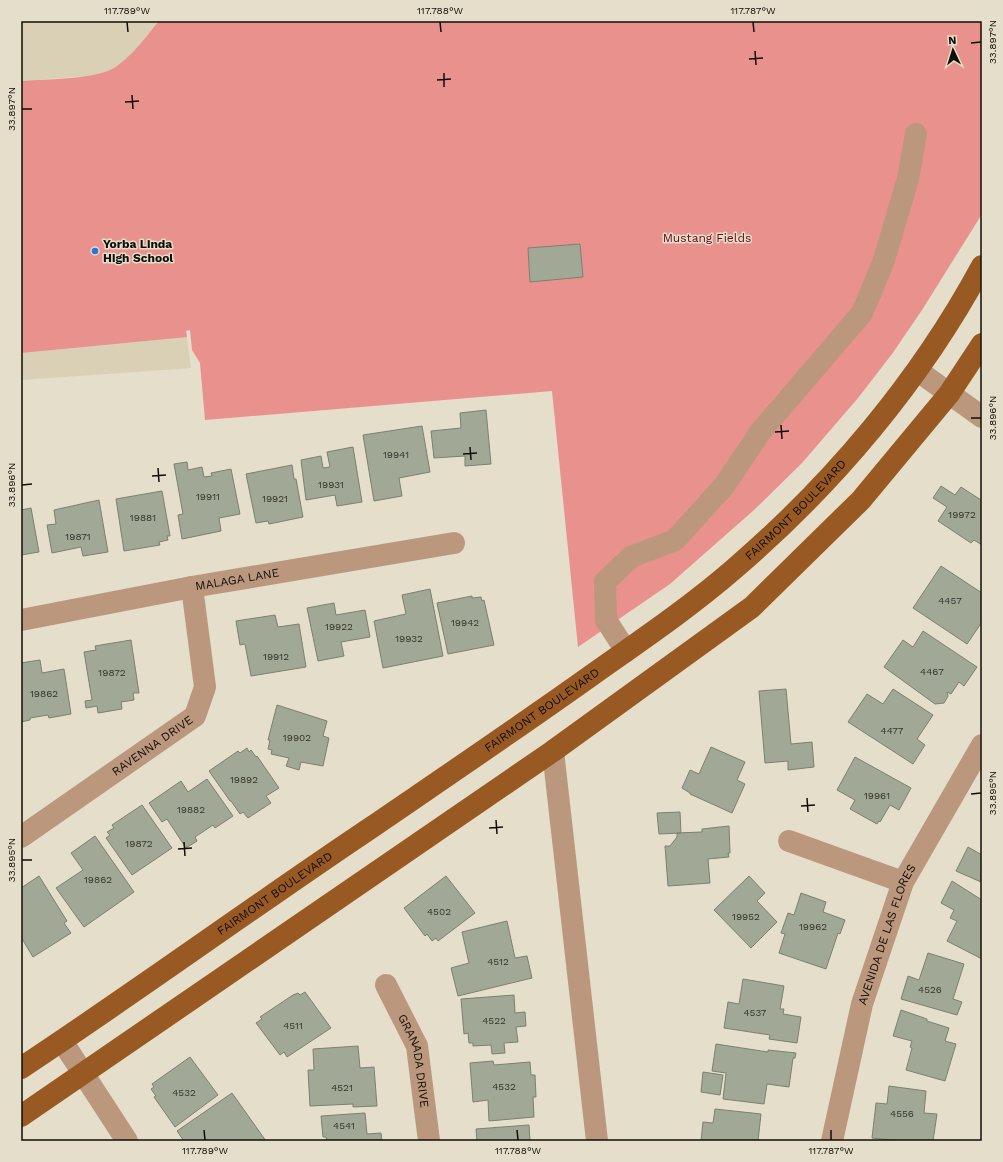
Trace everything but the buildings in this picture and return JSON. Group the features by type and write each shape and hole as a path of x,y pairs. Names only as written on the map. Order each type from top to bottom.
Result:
{"main road":[{"name":"FAIRMONT BOULEVARD","path":"21,1068 655,631 733,570 781,526 856,448 918,371 957,312 982,266"},
{"path":"21,1116 553,751 752,607 861,500 949,394 982,344"}],"street":[{"path":"626,651 606,620 605,582 631,557 675,540 724,486 761,431 862,313 883,263 908,179 916,134"},
{"path":"918,371 982,417"},
{"name":"MALAGA LANE","path":"21,620 192,587 454,543"},
{"name":"RAVENNA DRIVE","path":"21,837 195,716 205,687 192,587"},
{"name":"AVENIDA DE LAS FLORES","path":"832,1141 862,1004 903,882 982,745"},
{"path":"553,751 597,1141"},
{"path":"789,841 903,882"},
{"name":"GRANADA DRIVE","path":"386,985 417,1046 429,1141"},
{"path":"62,1041 126,1141"}],"shaded area":[{"path":"21,21 159,21 130,56 116,67 100,75 21,81"},
{"name":"Yorba Linda High School","path":"21,123 180,287 191,368 21,380"}],"green space":[{"name":"Mustang Fields","path":"159,21 982,21 982,214 922,310 892,354 858,398 802,463 754,510 670,584 578,647 552,391 205,420 200,363 192,350 190,330 186,331 187,337 21,353 21,81 72,78 109,71 129,56 140,45"}],"place":[{"name":"Yorba Linda High School","path":"95,251"}]}
